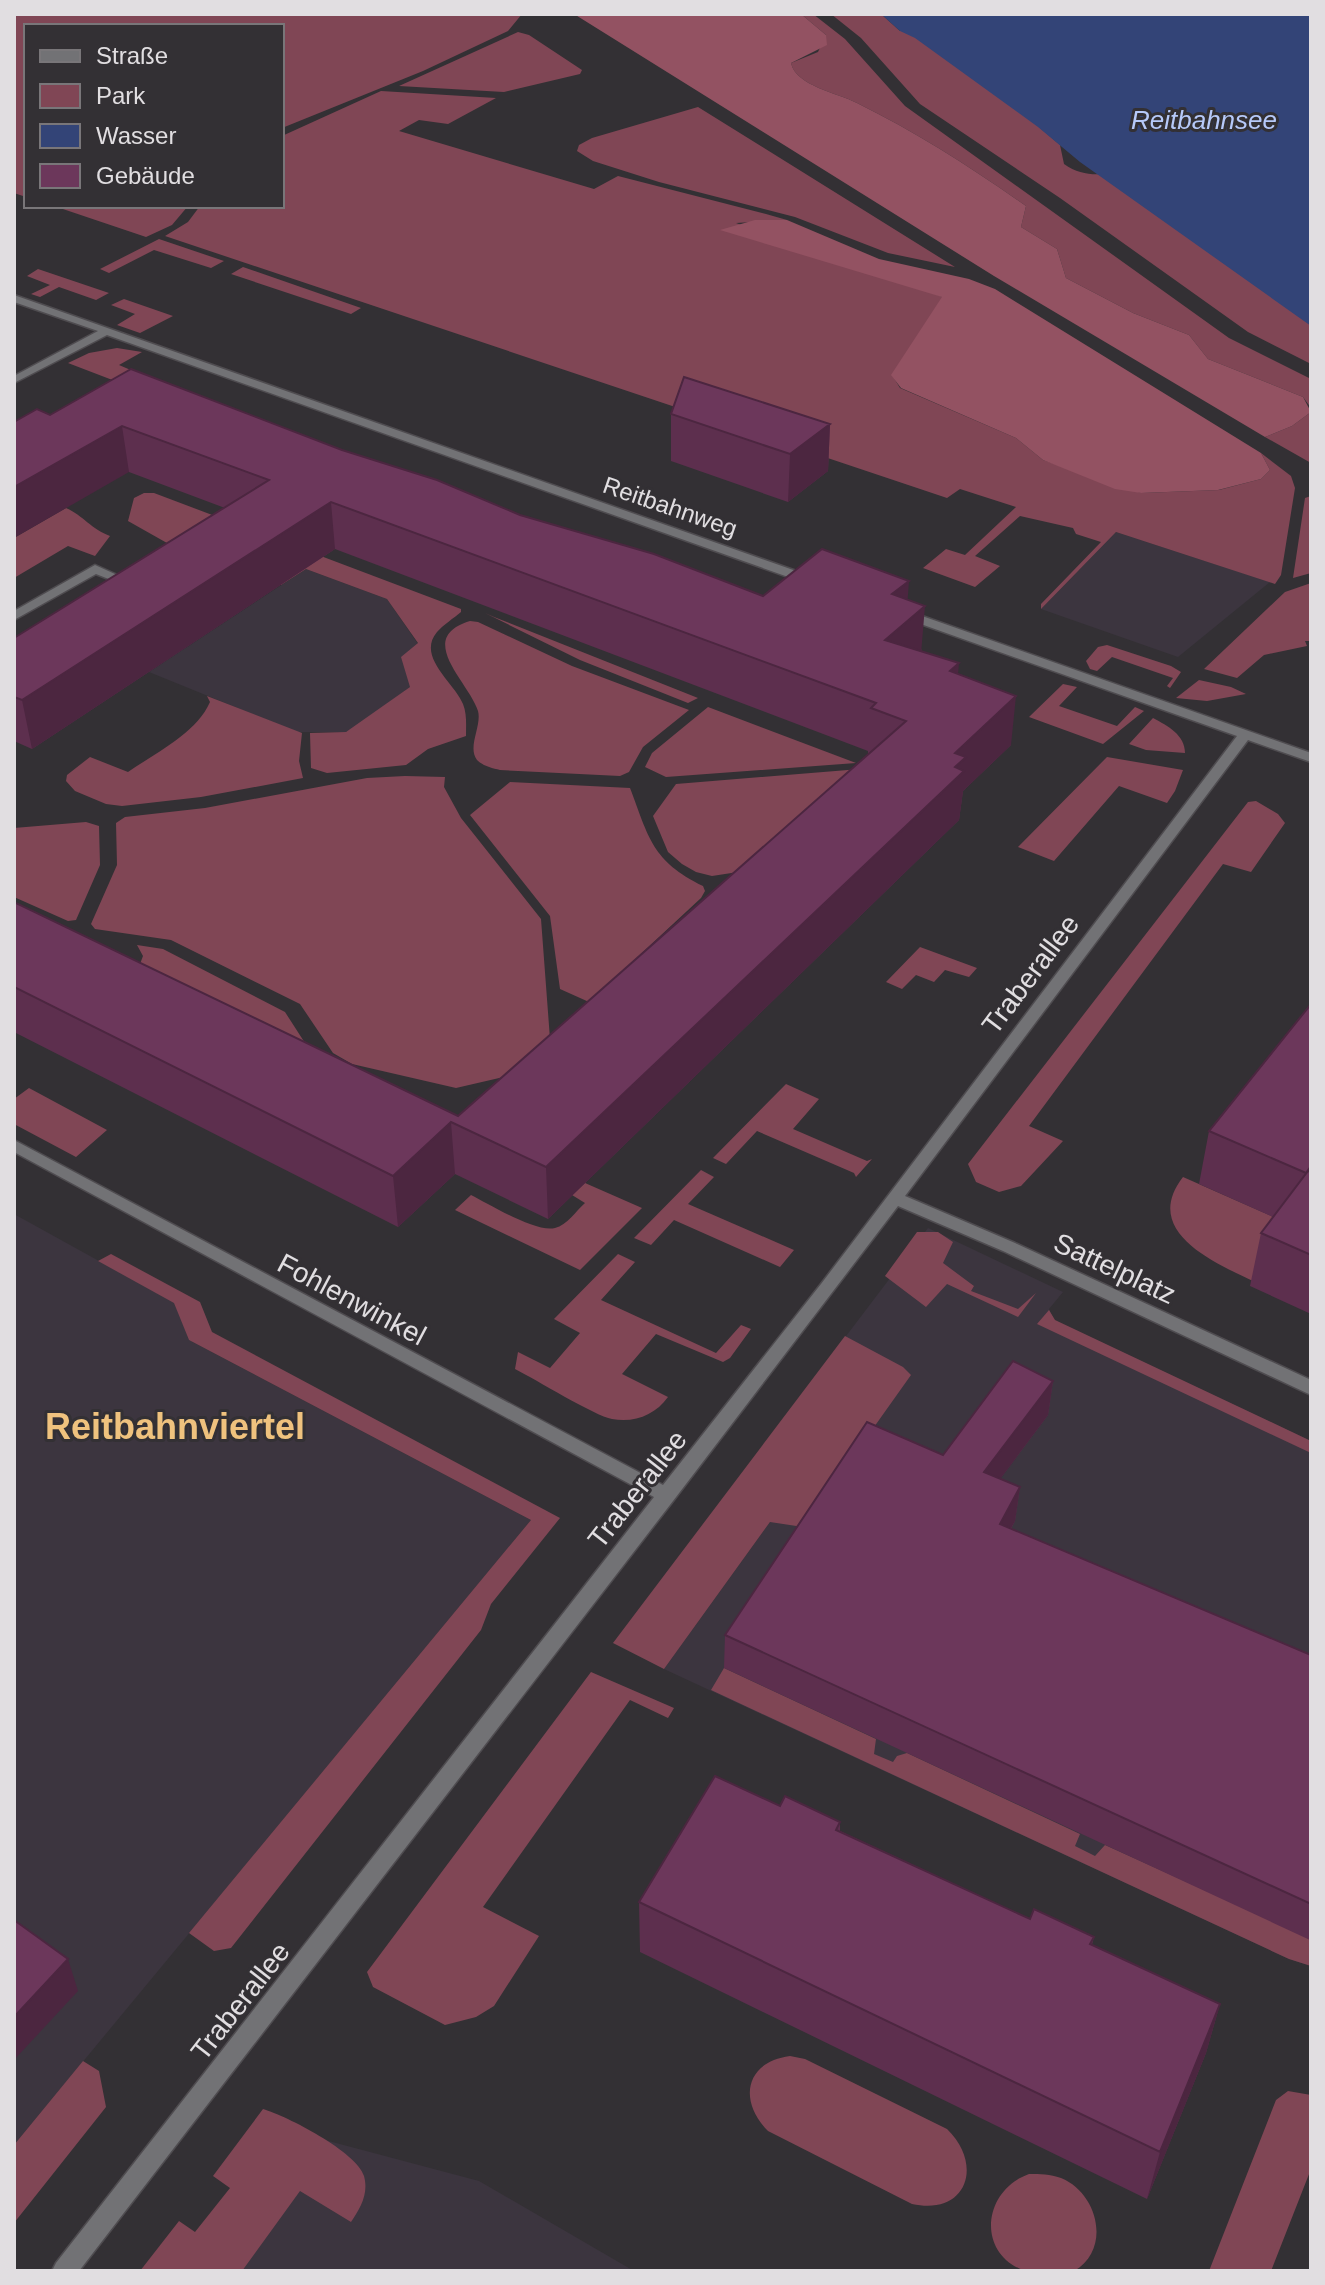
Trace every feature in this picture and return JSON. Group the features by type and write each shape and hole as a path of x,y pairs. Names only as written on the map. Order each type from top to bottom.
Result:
{"street":[{"name":"Reitbahnweg","path":"14,298 825,585"},
{"path":"14,380 106,331"},
{"path":"14,616 95,569 129,583"},
{"path":"896,611 1311,758"},
{"name":"Traberallee","path":"64,2271 896,1199 1246,734"},
{"name":"Fohlenwinkel","path":"14,1145 667,1496"},
{"name":"Sattelplatz","path":"896,1199 1009,1247 1311,1388"}],"shaded area":[{"path":"574,14 801,14 826,35 827,45 791,63 801,78 901,126 1026,206 1021,227 1057,249 1066,278 1133,313 1189,335 1208,359 1303,397 1311,412 1292,426 1265,437 994,276"},
{"path":"755,220 787,220 879,259 969,279 995,289 1261,453 1270,470 1261,479 1218,490 1141,493 1115,489 1043,460 1016,438 901,388 891,375 942,297 720,230"},
{"path":"1116,532 1270,582 1178,657 1041,609"},
{"path":"306,569 387,599 418,644 410,687 356,727 346,732 297,732 149,672"},
{"path":"14,1214 175,1303 189,1340 531,1520 14,2145"},
{"path":"928,1228 1063,1292 1049,1309 1054,1320 1311,1441 1311,1966 1289,1959 664,1669 770,1522 718,1505"},
{"path":"321,2139 479,2181 634,2271 224,2271"}],"green space":[{"path":"14,14 522,14 508,31 423,71 284,127 284,24 24,24 24,196 14,193"},
{"path":"801,14 813,14 845,39 905,106 1229,338 1311,379 1311,408 1303,397 1208,359 1189,335 1133,313 1066,278 1057,249 1021,227 1026,206 901,126 801,78 791,63 818,52 826,35"},
{"name":"Reitbahnsee","path":"831,14 881,14 900,31 1311,14 1311,364 1248,332 1060,198 920,104 861,38","holes":["1039,127 1129,171 1095,174 1072,169 1064,164 1060,145"]},
{"path":"518,32 529,35 582,70 580,74 504,92 399,86"},
{"path":"381,91 496,98 448,124 419,120 399,131 594,189 618,176 787,220 736,223 943,297 892,375 900,388 1016,438 1043,460 1141,493 1219,490 1261,479 1270,470 1261,453 1291,476 1295,488 1281,575 1275,584 1116,532 1041,609 1041,604 1101,542 1076,534 1073,528 1020,516 975,556 1000,566 975,587 923,568 946,549 965,555 1016,507 960,489 947,498 165,236 188,222 198,208 284,208 284,135"},
{"path":"698,107 955,267 888,253 795,217 659,182 593,161 577,151 579,145 592,138"},
{"path":"60,208 186,208 172,225 146,237"},
{"path":"159,239 224,261 211,268 154,250 109,273 100,269"},
{"path":"243,267 361,308 351,314 231,274"},
{"path":"38,269 109,293 96,300 59,287 40,297 31,294 50,285 27,276"},
{"path":"124,299 173,316 140,333 117,325 135,314 111,305"},
{"path":"117,348 142,352 119,365 133,371 115,381 68,363 89,353"},
{"path":"1311,412 1311,463 1265,437 1292,426"},
{"path":"144,493 154,493 461,609 437,632 431,651 439,670 463,704 466,736 428,749 406,765 327,773 311,768 310,733 346,732 410,687 401,657 418,643 387,599 306,569 281,585 220,562 190,556 128,521 134,498"},
{"path":"1311,496 1311,573 1293,578 1305,498"},
{"path":"66,508 110,536 95,556 68,546 14,578 14,538"},
{"path":"1311,583 1311,641 1305,641 1307,646 1264,655 1237,678 1204,669 1285,592"},
{"path":"485,613 698,698 688,703 580,660"},
{"path":"470,621 572,666 689,710 643,747 629,772 620,776 500,770 482,764 474,755 478,711 450,662 446,649 446,638 454,629"},
{"path":"1107,645 1181,672 1170,688 1167,686 1173,678 1112,657 1097,671 1090,669 1086,661 1098,647"},
{"path":"1199,680 1231,687 1246,694 1207,701 1176,698"},
{"path":"1063,684 1077,687 1059,706 1117,726 1135,707 1144,711 1103,744 1029,717"},
{"path":"207,696 302,733 299,761 303,778 201,797 122,806 106,804 75,791 66,781 67,775 90,757 128,772 174,742 195,724 210,702"},
{"path":"708,707 856,763 666,777 645,767 652,753"},
{"path":"1153,718 1179,736 1185,753 1146,750 1129,744"},
{"path":"1107,757 1183,770 1167,803 1119,786 1054,861 1018,847"},
{"path":"860,769 738,872 712,876 682,864 668,852 653,816 676,784"},
{"path":"445,777 444,787 461,818 541,919 550,1039 512,1075 456,1088 352,1064 333,1053 300,1004 171,940 95,929 91,924 117,865 116,823 125,817 205,808 367,778"},
{"path":"510,782 630,788 648,834 662,857 686,877 703,886 705,891 589,1002 560,989 550,916 470,815"},
{"path":"1256,801 1278,814 1285,823 1251,872 1223,864 1029,1126 1063,1141 1021,1186 999,1192 976,1182 968,1164 1248,802"},
{"path":"86,822 99,826 100,865 76,920 68,921 14,897 14,828"},
{"path":"137,945 163,949 285,1012 314,1057 137,972 143,956"},
{"path":"920,947 977,968 969,977 945,970 934,982 916,975 902,989 886,982"},
{"path":"786,1084 819,1099 793,1129 867,1161 872,1159 856,1177 854,1173 757,1131 726,1164 713,1158"},
{"path":"29,1088 107,1130 76,1157 14,1124 14,1099"},
{"path":"701,1170 714,1177 688,1204 794,1250 780,1267 674,1220 651,1245 634,1238"},
{"path":"1183,1177 1294,1226 1253,1281 1202,1254 1176,1229 1171,1213 1172,1196"},
{"path":"585,1183 642,1208 580,1270 455,1210 471,1195 525,1222 555,1228 585,1203 572,1195"},
{"path":"917,1232 938,1232 953,1242 943,1263 974,1286 971,1291 1018,1309 1036,1293 1018,1317 947,1284 926,1307 885,1276"},
{"path":"111,1254 200,1302 212,1332 560,1518 491,1604 481,1630 231,1948 214,1951 189,1933 531,1520 189,1340 174,1303 98,1261"},
{"path":"618,1254 635,1262 601,1300 716,1353 741,1325 751,1329 730,1358 723,1362 656,1334 622,1374 668,1397 651,1413 629,1420 604,1416 515,1369 518,1352 550,1368 580,1333 554,1319"},
{"path":"1049,1310 1055,1320 1311,1441 1311,1453 1037,1324"},
{"path":"845,1336 903,1367 911,1375 803,1527 770,1522 664,1669 613,1643"},
{"path":"724,1668 876,1739 874,1754 893,1762 897,1756 907,1753 1080,1834 1075,1846 1095,1856 1105,1845 1311,1938 1311,1966 1289,1959 711,1690"},
{"path":"591,1672 674,1708 668,1718 630,1700 483,1907 539,1936 494,2006 476,2017 445,2025 373,1987 367,1972"},
{"path":"790,2056 805,2059 947,2129 965,2158 967,2172 957,2195 931,2206 912,2204 768,2131 752,2107 751,2084 763,2066"},
{"path":"83,2061 99,2071 106,2107 14,2223 14,2145"},
{"path":"1288,2091 1311,2095 1311,2169 1271,2271 1209,2271 1276,2100"},
{"path":"263,2109 320,2136 359,2167 364,2176 365,2189 351,2222 300,2191 242,2271 140,2271 179,2221 195,2232 230,2188 213,2176"},
{"path":"1029,2174 1049,2175 1074,2185 1091,2208 1096,2222 1093,2249 1086,2261 1074,2271 1041,2273 1023,2270 1008,2262 998,2250 992,2237 994,2207 1013,2182"}],"water":[{"name":"Reitbahnsee","path":"881,14 1311,14 1311,326 1080,162 1038,127 915,38 900,31"}],"building":[{"path":"131,369 342,450 437,480 520,515 654,554 763,596 822,549 909,581 892,594 925,606 885,640 959,663 950,671 1016,696 955,753 966,757 955,767 964,771 546,1167 451,1122 393,1176 14,987 14,902 458,1116 906,721 871,708 876,703 331,502 22,700 14,697 14,638 269,480 122,426 14,487 14,422 37,409 50,415"},
{"path":"684,377 830,424 790,454 671,414"},
{"path":"1311,1004 1311,1166 1306,1173 1209,1131"},
{"path":"1308,1171 1311,1172 1311,1255 1261,1233"},
{"path":"1013,1361 1053,1381 984,1472 1020,1487 1000,1524 1311,1655 1311,1904 725,1635 867,1422 943,1455"},
{"path":"715,1776 780,1806 785,1796 840,1822 836,1830 1030,1919 1034,1909 1094,1937 1090,1944 1220,2004 1160,2152 639,1902"},
{"path":"14,1920 68,1959 14,2017"}],"district":[{"name":"Reitbahnviertel","path":"175,1426"}]}
